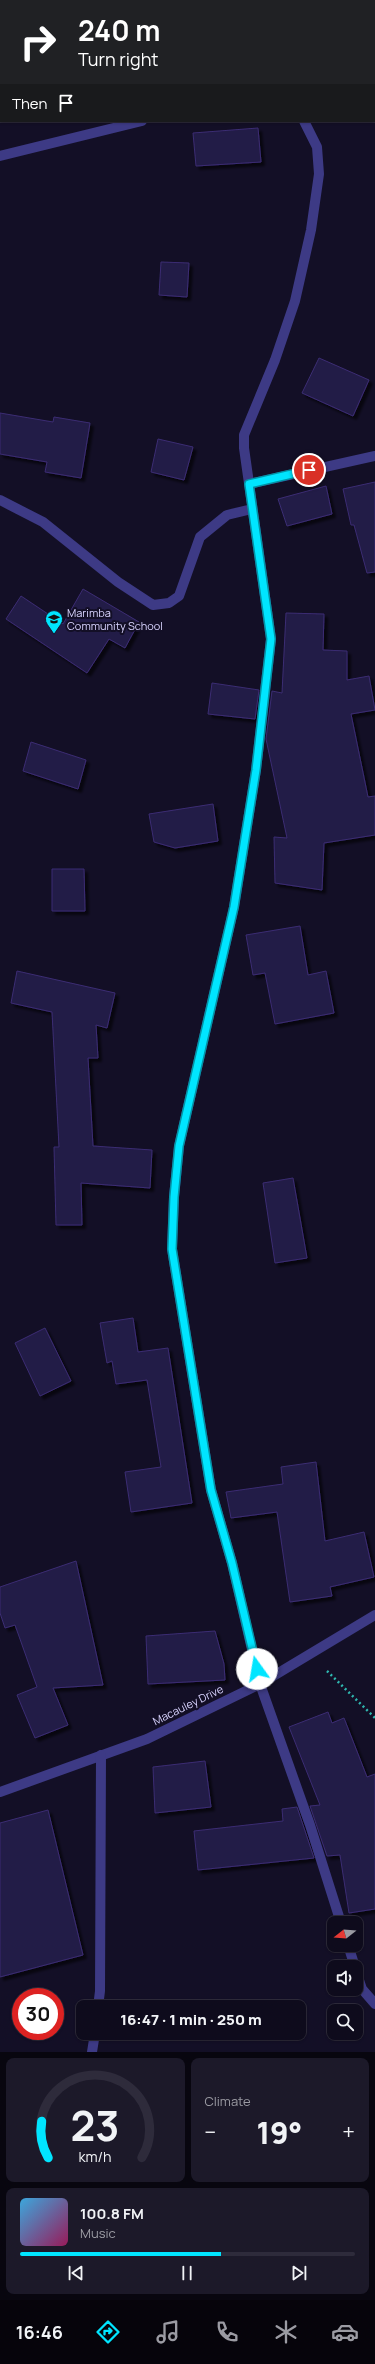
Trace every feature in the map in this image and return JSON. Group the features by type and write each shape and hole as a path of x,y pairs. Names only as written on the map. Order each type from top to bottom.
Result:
{"street":[{"path":"0,156 138,122"},
{"path":"305,122 317,146 319,174 311,230 295,301 275,360 244,435 244,448 252,510 271,639 256,770 234,907 179,1146 174,1197 172,1249 211,1490 232,1563 260,1684 310,1825 339,1916"},
{"path":"249,484 375,456"},
{"path":"0,500 43,522 118,582 153,605 169,603 179,596 200,537 227,515 252,510"},
{"name":"Macauley Drive","path":"0,1792 147,1739 260,1684 309,1653 375,1615"},
{"path":"99,2000 101,1755"},
{"path":"363,1990 375,2004"},
{"path":"92,2052 94,2040"}],"path":[{"path":"309,1653 375,1718"}],"building":[{"path":"258,128 261,162 196,166 193,133"},
{"path":"161,262 189,263 187,297 159,295"},
{"path":"319,358 369,380 353,416 302,393"},
{"path":"0,413 53,422 54,417 90,423 81,478 45,472 47,462 0,454"},
{"path":"158,439 193,447 184,480 151,472"},
{"path":"375,482 375,572 367,573 354,525 351,525 343,489"},
{"path":"326,486 332,514 287,526 278,499"},
{"path":"83,589 139,622 125,648 109,639 87,673 6,619 21,596 63,624"},
{"path":"286,613 324,614 323,650 347,651 347,680 369,676 375,710 351,714 368,797 375,796 375,835 324,843 322,890 275,883 274,837 287,838 266,739 272,691 282,693"},
{"path":"212,683 259,690 255,719 208,714"},
{"path":"31,742 86,760 78,789 23,771"},
{"path":"213,804 218,841 175,848 154,842 149,814"},
{"path":"52,869 84,869 85,911 52,911"},
{"path":"300,926 308,975 326,971 334,1013 275,1024 265,973 253,975 246,935"},
{"path":"17,971 115,993 107,1028 96,1025 98,1058 88,1058 93,1146 152,1150 150,1188 81,1183 82,1225 56,1225 54,1147 59,1147 52,1012 11,1003"},
{"path":"293,1178 307,1258 275,1263 263,1183"},
{"path":"133,1318 138,1352 168,1348 192,1503 131,1512 125,1472 161,1467 147,1380 116,1384 112,1361 107,1363 100,1323"},
{"path":"45,1328 71,1381 40,1396 15,1343"},
{"path":"316,1462 325,1541 364,1532 374,1577 330,1587 332,1596 290,1602 277,1512 231,1518 226,1492 283,1484 281,1467"},
{"path":"76,1561 103,1685 53,1688 68,1725 35,1738 17,1695 37,1687 15,1625 5,1628 0,1613 0,1587"},
{"path":"215,1631 224,1664 225,1680 148,1684 146,1636"},
{"path":"328,1712 332,1723 344,1718 367,1777 375,1774 375,1909 349,1913 340,1855 327,1856 310,1806 320,1805 289,1727"},
{"path":"205,1761 211,1807 155,1813 153,1767"},
{"path":"297,1807 314,1858 198,1870 194,1831 283,1821 282,1809"},
{"path":"48,1810 83,1955 0,1977 0,1823"}],"place":[{"name":"Marimba Community School","path":"54,634"}],"route":[{"path":"257,1669 232,1563 211,1490 172,1249 174,1197 179,1146 234,907 256,770 271,639 249,484 309,470"}]}
